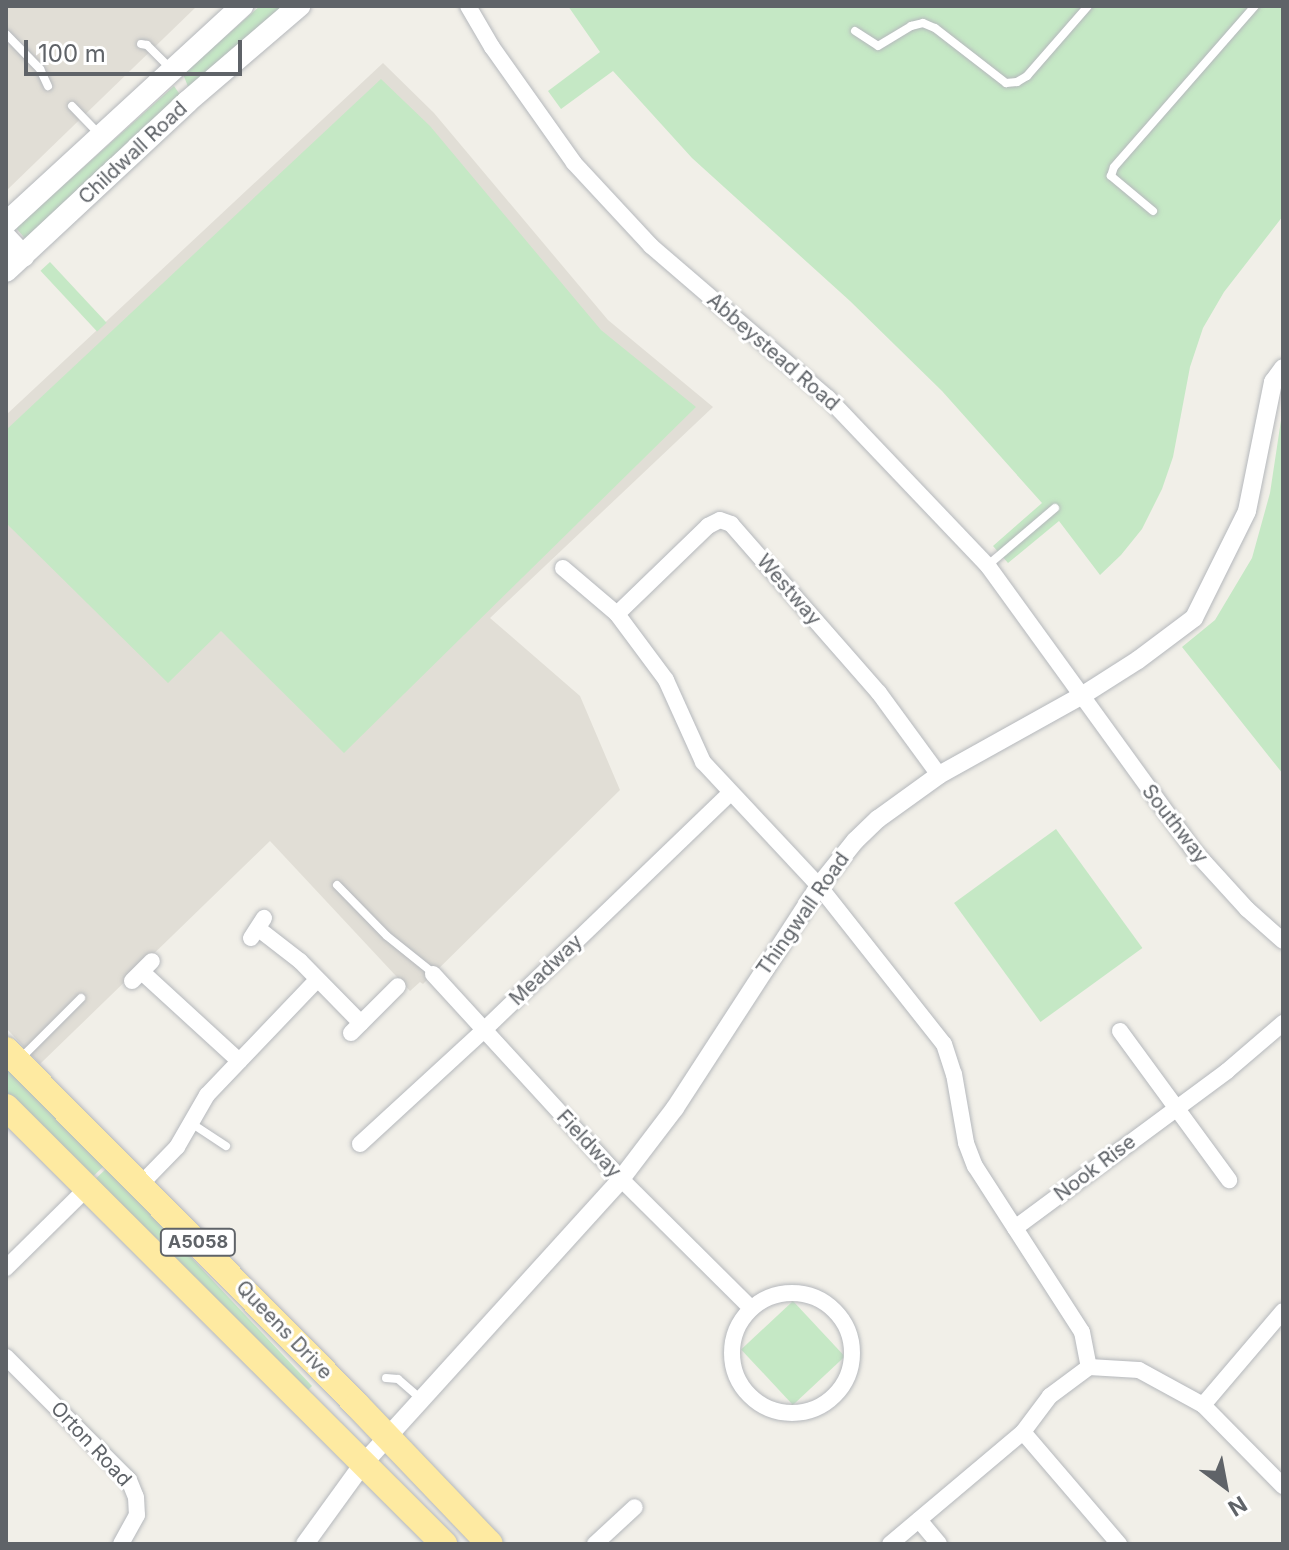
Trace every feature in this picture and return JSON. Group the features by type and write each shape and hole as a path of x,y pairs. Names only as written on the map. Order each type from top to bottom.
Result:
{"highway":[{"name":"Queens Drive","path":"12,1056 388,1436 490,1544"},
{"name":"Queens Drive","path":"6,1107 444,1544"}],"main road":[{"name":"Childwall Road","path":"6,223 242,6"},
{"name":"Childwall Road","path":"6,271 187,102 299,6"},
{"path":"171,70 186,87 187,102"},
{"path":"6,238 23,256"}],"street":[{"name":"Abbeystead Road","path":"468,6 492,47 574,163 651,246 828,398 988,566 1083,695"},
{"name":"Thingwall Road","path":"305,1544 363,1464 621,1179 675,1108 819,886 870,826 939,775 1083,695 1138,660 1194,618 1247,511 1273,382 1283,368"},
{"name":"Westway","path":"617,614 708,526 720,520 731,524 879,693 939,775"},
{"path":"563,568 617,614 666,680 703,762 819,886 944,1044 954,1074 966,1143 975,1166 1082,1332 1089,1367"},
{"name":"Southway","path":"1083,695 1142,782 1196,853 1247,909 1283,941"},
{"name":"Meadway","path":"360,1144 484,1030 730,793"},
{"path":"259,929 300,961 356,1028 398,986"},
{"path":"142,972 239,1061"},
{"name":"Fieldway","path":"433,974 621,1179 751,1308"},
{"path":"141,1184 177,1147 207,1095 317,980"},
{"name":"Nook Rise","path":"1015,1228 1174,1107 1227,1071 1283,1023"},
{"path":"1120,1031 1229,1180"},
{"path":"6,1268 86,1189"},
{"path":"789,1292 810,1295 828,1304 842,1319 851,1338 852,1359 847,1379 835,1396 820,1407 791,1413 763,1407 748,1395 737,1379 731,1361 732,1341 739,1323 751,1308 769,1297 789,1292"},
{"path":"1203,1405 1283,1311"},
{"name":"Orton Road","path":"6,1357 129,1480 136,1497 137,1515 121,1544"},
{"path":"890,1544 1023,1432 1050,1396 1089,1367 1139,1370 1203,1405 1283,1486"},
{"path":"1023,1432 1119,1544"},
{"path":"595,1544 635,1507"},
{"path":"919,1520 939,1544"}],"lane":[{"path":"855,31 878,46 911,26 923,23 935,28 1006,83 1017,82 1088,6"},
{"path":"1153,211 1111,176 1114,167 1255,6"},
{"path":"6,34 40,69 48,86"},
{"path":"141,44 147,45 171,70"},
{"path":"72,106 100,135"},
{"path":"988,566 1055,508"},
{"path":"337,885 387,936 433,974"},
{"path":"12,1056 81,998"},
{"path":"190,1123 226,1146"},
{"path":"386,1378 398,1379 422,1401"}],"shaded area":[{"path":"6,6 197,6 6,191"},
{"path":"383,63 434,113 608,320 713,407 490,618 580,696 620,790 423,984 420,982 410,991 270,841 40,1064 6,1028 6,415"}],"green space":[{"path":"260,6 292,6 189,89 183,74"},
{"path":"568,6 1282,6 1283,216 1224,292 1203,328 1190,367 1173,457 1162,489 1142,529 1121,555 1100,575 1059,521 1008,563 993,546 1042,503 942,391 850,301 692,158 613,71 561,109 548,91 600,52"},
{"path":"381,79 430,126 601,330 696,407 344,753 221,631 168,683 6,523 6,430"},
{"path":"174,86 181,96 29,243 16,228"},
{"path":"50,262 107,323 97,332 40,271"},
{"path":"1283,407 1283,774 1182,647 1215,620 1252,558 1270,493"},
{"path":"1056,829 1142,948 1040,1022 954,903"},
{"path":"6,1064 105,1165 87,1182 6,1101"},
{"path":"107,1168 312,1386 303,1395 89,1185"},
{"path":"793,1301 845,1357 793,1405 741,1349"}]}
